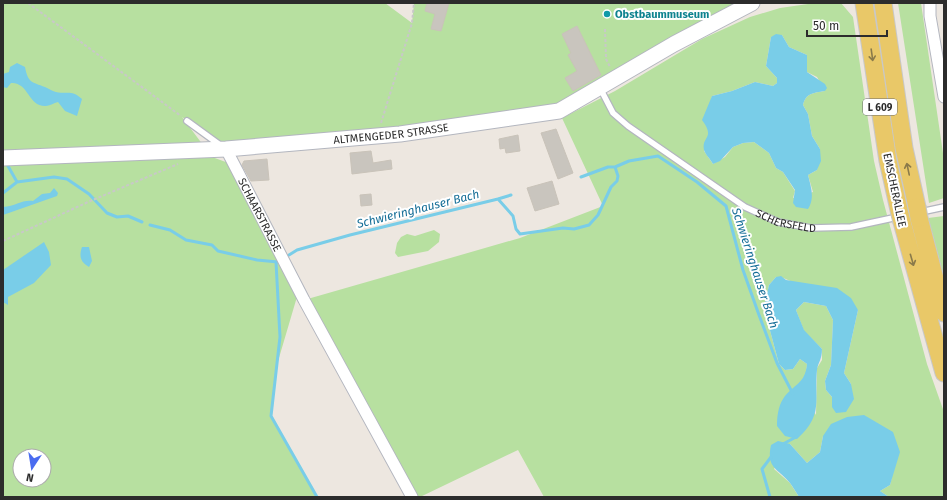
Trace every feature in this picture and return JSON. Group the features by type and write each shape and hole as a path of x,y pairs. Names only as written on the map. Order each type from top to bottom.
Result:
{"main road":[{"name":"EMSCHERALLEE","path":"864,3 888,161 900,216 944,373"},
{"name":"EMSCHERALLEE","path":"883,3 899,116 918,213 944,312"}],"street":[{"name":"ALTMENGEDER STRASSE","path":"3,158 226,149 377,136 559,111 615,80 674,44 752,3"},
{"path":"930,3 930,16 944,98"},
{"name":"SCHAARSTRASSE","path":"226,149 304,300 412,497"}],"lane":[{"name":"SCHERSFELD","path":"600,88 613,113 628,126 745,207 778,222 811,228 851,227 944,207"},
{"name":"SCHAARSTRASSE","path":"187,121 226,149"}],"path":[{"path":"28,3 187,121"},
{"path":"377,136 412,23 414,3"},
{"path":"605,29 606,60 615,80"},
{"path":"3,241 98,197 179,164 189,151"}],"green space":[{"path":"3,3 385,3 412,23 414,3 751,3 568,107 226,149 182,117 212,157 234,165 299,290 276,368 271,416 317,497 3,497"},
{"path":"815,3 841,3 853,17 874,161 927,364 944,412 944,497 889,497 880,491 890,485 892,477 823,436 820,452 807,463 790,444 774,469 790,483 799,497 544,497 518,450 420,497 412,497 304,300 520,238 603,206 562,118 615,91 702,39 750,17 780,8","holes":["782,35 789,47 807,55 807,72 817,77 825,91 811,94 806,98 803,105 808,114 812,136 820,149 817,170 808,175 813,192 793,198 795,191 783,172 776,168 769,153 754,142 743,143 733,147 725,157 713,164 704,151 705,143 709,136 708,128 712,96 732,91 755,82 773,86 777,83 777,78 766,66 771,37","776,277 781,277 858,310 844,373 851,384 832,407 832,397 826,390 825,381 831,365 833,320 826,306 804,302 796,310 804,331 822,349 822,360 817,368 816,415 798,385 806,375 807,364 800,359 793,369 785,370 779,364 764,308 769,285"]},
{"path":"898,3 921,3 944,160 944,198 929,203"},
{"path":"944,216 944,277 928,218"},
{"path":"434,230 440,234 439,242 428,251 398,257 395,253 397,243 401,237 407,234 415,236"}],"water":[{"path":"776,34 782,35 789,47 807,55 807,72 825,84 827,88 825,91 808,96 803,105 808,114 812,136 820,149 821,161 817,170 808,175 812,197 808,209 796,207 793,203 795,190 783,172 776,168 769,153 754,142 743,143 733,147 720,161 713,164 704,150 704,142 708,131 702,120 712,96 732,91 755,82 773,86 777,83 777,78 766,66 771,37"},
{"path":"17,63 25,67 29,79 34,83 46,87 52,91 74,94 82,99 77,116 65,111 58,102 47,106 35,103 22,86 17,84 11,83 7,88 3,87 3,74 9,72 10,67"},
{"path":"54,188 58,193 57,196 3,215 3,207 26,201 33,201 42,194 50,193"},
{"path":"44,242 49,252 51,265 34,283 8,297 8,305 3,302 3,270"},
{"path":"82,247 89,247 92,261 89,267 82,261"},
{"path":"781,276 786,280 837,288 851,298 858,310 844,373 851,384 854,399 846,412 836,413 832,407 832,397 826,390 825,381 831,365 833,320 826,306 804,302 796,310 804,330 822,349 817,370 816,407 814,415 811,422 797,439 785,436 777,426 778,416 783,399 804,376 807,364 800,359 793,369 785,370 779,364 764,308 769,285 776,277"},
{"path":"864,415 893,432 900,452 890,485 880,491 889,497 799,497 786,478 772,464 770,459 771,445 778,441 790,444 807,463 820,452 823,436 831,424 847,417"}],"building":[{"path":"427,3 449,3 441,31 431,29 435,14 425,11"},
{"path":"577,26 601,75 573,91 565,78 577,71 568,55 571,53 562,34"},
{"path":"556,129 573,173 558,179 541,133"},
{"path":"518,135 520,151 506,153 505,148 500,149 499,139"},
{"path":"371,151 373,163 391,160 392,169 352,174 350,153"},
{"path":"267,159 269,180 251,181 242,165 244,161"},
{"path":"552,181 559,204 535,211 527,188"},
{"path":"371,194 372,205 361,206 360,195"}],"waterway":[{"name":"Schwieringhauser Bach","path":"289,255 297,250 350,235 498,199 513,216 516,229 520,234 563,228 574,229 589,225 598,215 611,187 617,181 618,176 615,167 629,161 658,156 697,182 726,206 743,270 759,315 777,363 793,394"},
{"path":"8,166 17,182"},
{"path":"581,177 608,167 615,167"},
{"name":"Schwieringhauser Bach","path":"3,193 17,182 54,177 67,179 89,194 107,213 117,217 128,216 142,222"},
{"path":"498,199 511,195"},
{"name":"Schwieringhauser Bach","path":"150,225 170,230 186,240 212,245 218,251 257,260 278,262"},
{"path":"276,262 280,337 271,416 317,497"},
{"name":"Schwieringhauser Bach","path":"783,444 796,437"},
{"name":"Schwieringhauser Bach","path":"770,497 762,469 771,457"}],"place":[{"name":"Obstbaummuseum","path":"607,14"}]}
